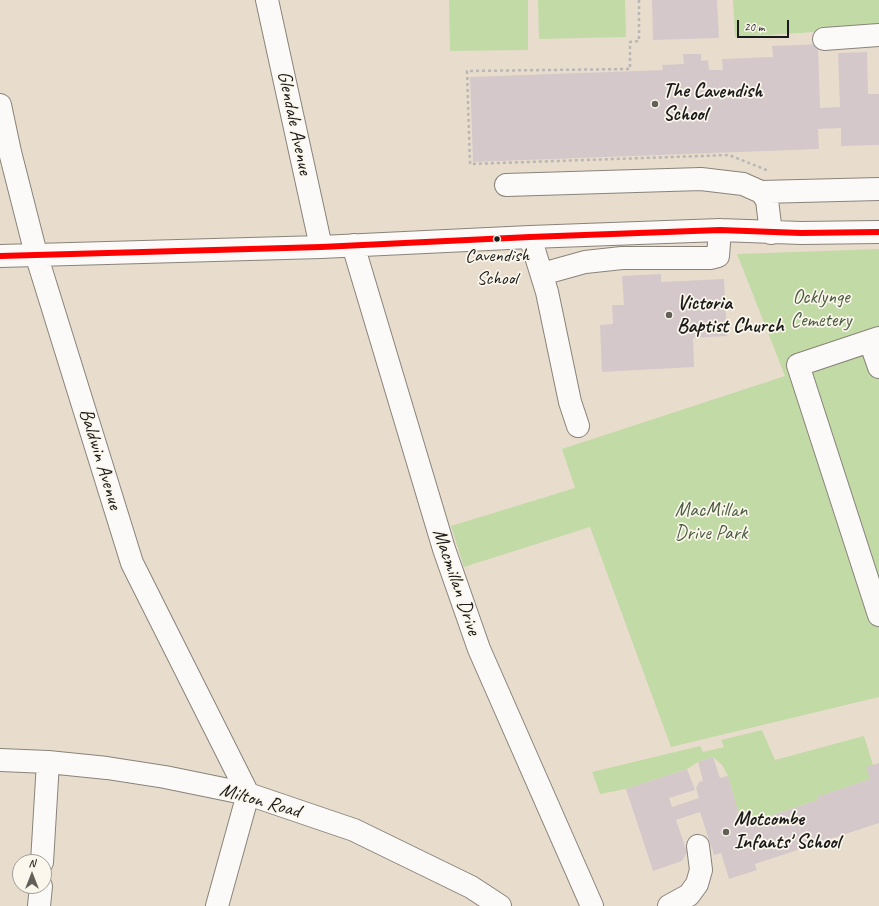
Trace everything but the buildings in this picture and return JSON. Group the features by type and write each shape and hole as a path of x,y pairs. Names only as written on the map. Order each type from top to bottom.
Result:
{"street":[{"name":"Glendale Avenue","path":"267,0 321,247"},
{"path":"824,39 879,35"},
{"name":"Baldwin Avenue","path":"0,105 10,152 36,254 132,563 248,794"},
{"path":"506,185 701,179 743,184 761,192 879,189"},
{"path":"761,192 766,200 771,233"},
{"path":"0,256 321,247 720,230 771,233 879,232"},
{"path":"542,274 585,262 622,258 710,258 718,256 720,230"},
{"path":"530,237 547,292 570,402 578,426"},
{"name":"Macmillan Drive","path":"353,245 444,549 478,649 592,906"},
{"path":"879,367 875,339 798,365 879,615"},
{"name":"Milton Road","path":"0,760 48,762 107,768 165,777 248,794 354,830 471,897 500,906"},
{"path":"42,854 48,762"},
{"path":"217,906 248,794"},
{"path":"669,906 689,895 697,884 701,870 698,846"},
{"path":"39,906 40,894"}],"path":[{"path":"639,0 639,41 630,42 630,69 467,71 470,164 729,155 770,172"}],"green space":[{"path":"449,0 528,0 528,50 450,51"},
{"path":"538,0 625,0 626,37 539,39"},
{"path":"733,0 879,0 879,28 735,37"},
{"name":"MacMillan Drive Park","path":"879,249 879,697 671,747 590,527 464,567 451,526 575,488 562,449 785,376 737,254"},
{"path":"762,730 775,760 864,736 873,765 870,779 817,797 818,800 742,825 728,776 722,765 713,757 698,762 687,769 626,789 600,794 592,772 700,746 703,752 724,747 721,740"}],"transit line":[{"path":"0,256 321,247 720,230 801,233 879,232"}],"place":[{"name":"The Cavendish School","path":"655,104"},
{"name":"Cavendish School","path":"497,239"},
{"name":"Victoria Baptist Church","path":"669,315"},
{"name":"Motcombe Infants' School","path":"726,832"}],"park label":[{"name":"Ocklynge Cemetery","path":"821,310"}]}
